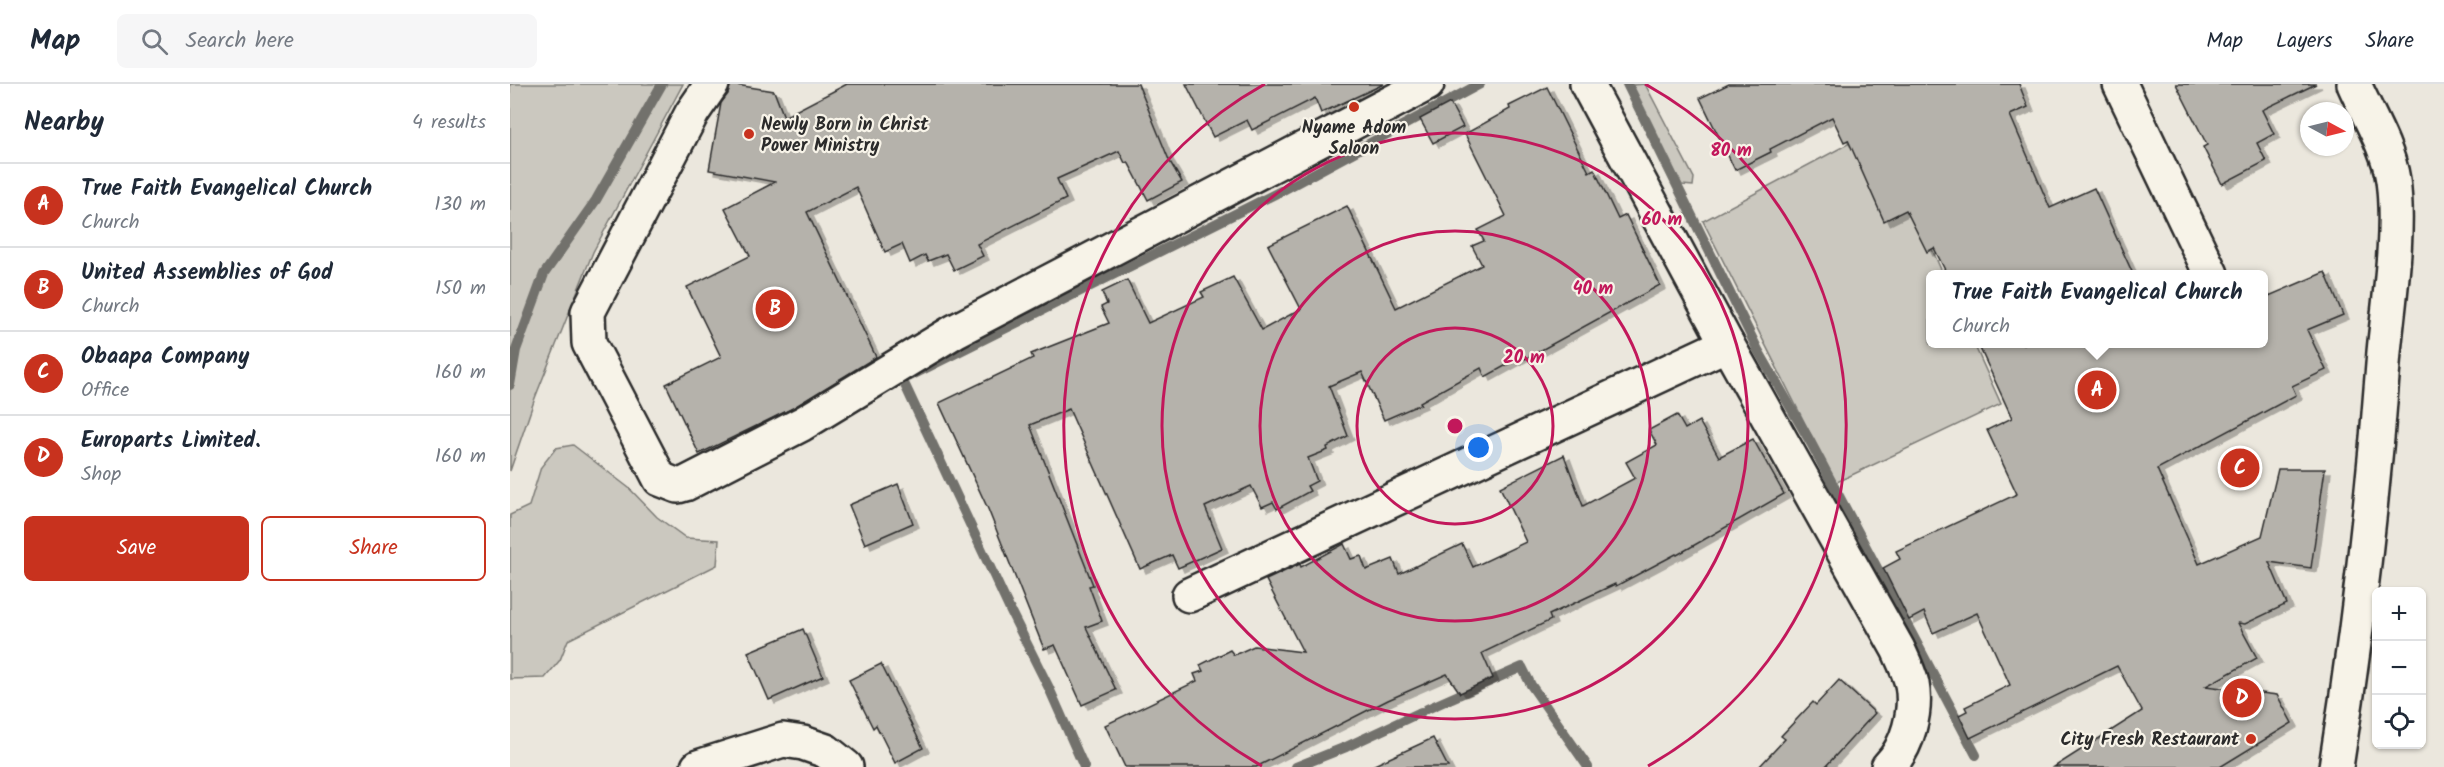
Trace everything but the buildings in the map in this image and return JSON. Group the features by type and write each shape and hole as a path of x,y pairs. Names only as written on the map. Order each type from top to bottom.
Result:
{"street":[{"path":"712,84 692,113 588,312 590,343 618,399 660,479 678,486 802,424 955,331 1426,84"},
{"path":"1587,84 1727,344 1898,649 1911,683 1913,712 1895,760 1888,767"},
{"path":"2120,84 2209,270"},
{"path":"2336,767 2355,645 2377,454 2395,222 2393,180 2387,158 2354,84"},
{"path":"1189,595 1727,344"},
{"path":"698,767 783,740 803,742 826,751 846,767"}],"shaded area":[{"path":"510,84 683,84 593,252 535,398 510,471"},
{"path":"1645,84 1694,178 1693,186 1682,185 1633,85"},
{"path":"1878,128 1941,270 1926,270 1926,348 1976,348 2001,404 1835,483 1703,221"},
{"path":"573,445 629,488 657,517 686,538 719,540 717,565 568,640 560,660 545,678 510,679 510,515 529,506 541,467 556,448"}],"waterway":[{"path":"510,385 516,350 544,274 596,200 662,84"},
{"path":"1084,767 904,379 1283,190 1480,84"},
{"path":"1627,84 1758,350 1811,443 1976,755"},
{"path":"1427,709 1522,667 1531,685 1588,767"},
{"path":"1296,767 1346,747 1421,712"}],"place":[{"name":"Nyame Adom Saloon","path":"1354,107"},
{"name":"Newly Born in Christ Power Ministry","path":"749,134"},
{"name":"United Assemblies of God","path":"775,309"},
{"name":"True Faith Evangelical Church","path":"2097,390"},
{"name":"Obaapa Company","path":"2240,468"},
{"name":"Europarts Limited.","path":"2242,698"},
{"name":"City Fresh Restaurant","path":"2251,739"}]}
